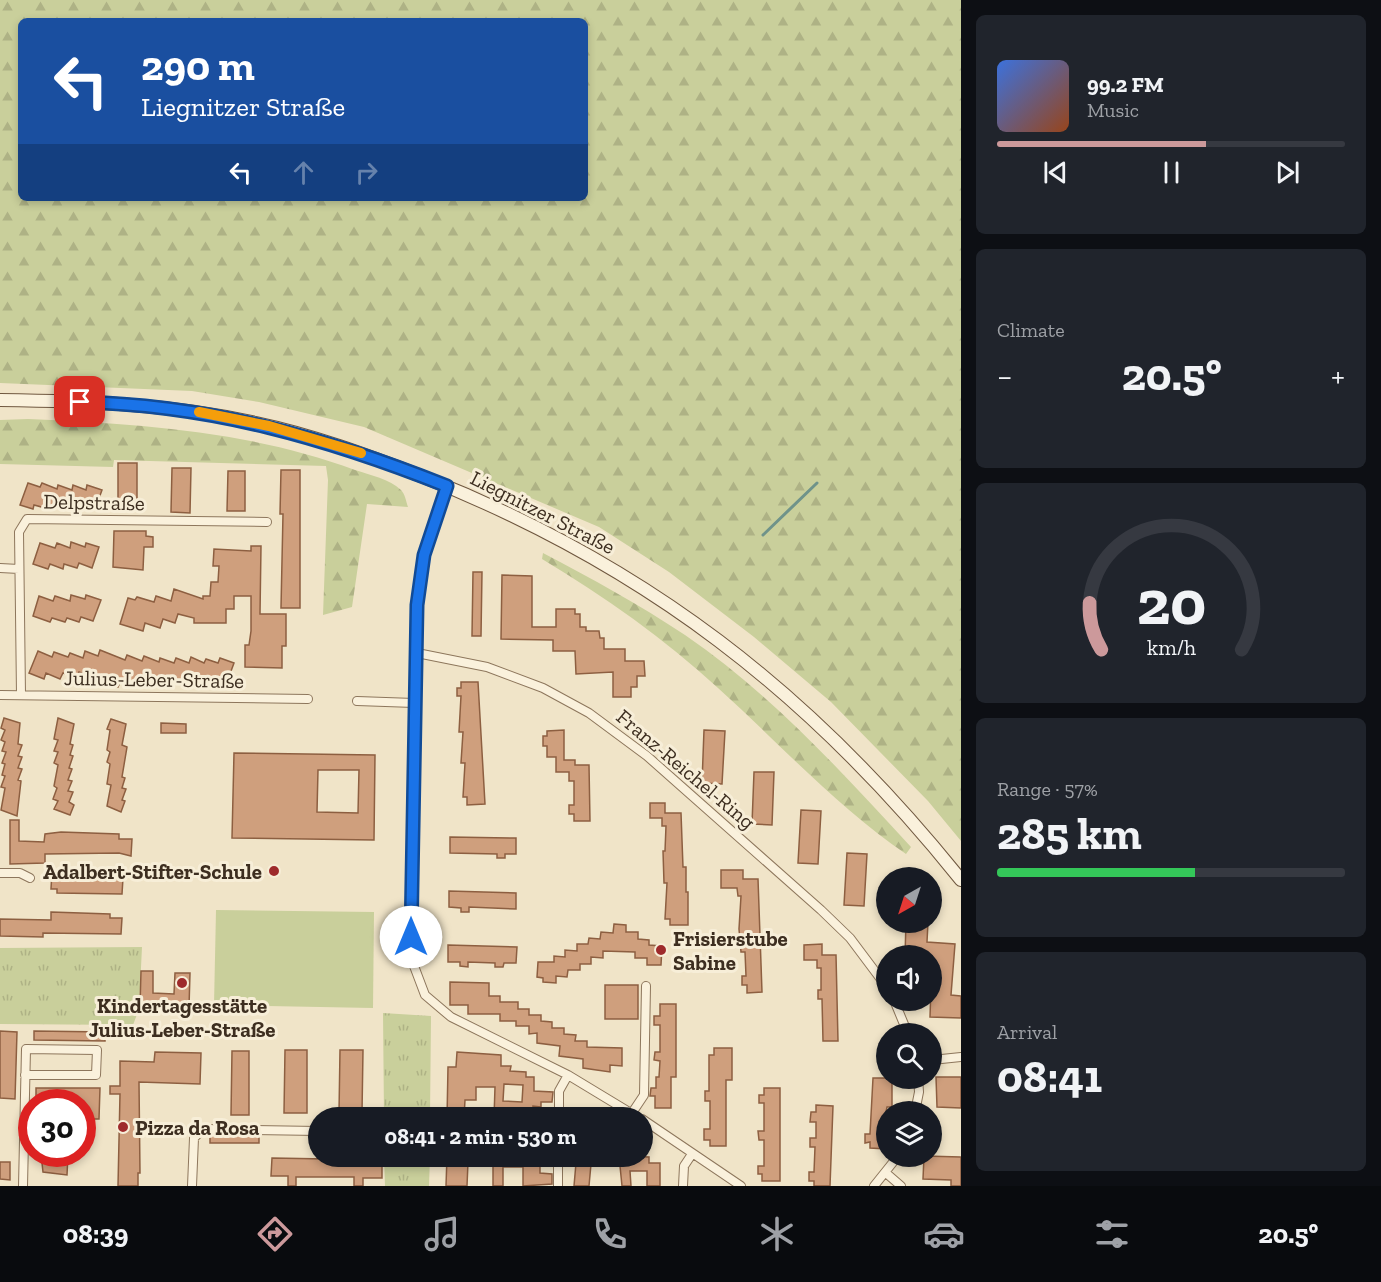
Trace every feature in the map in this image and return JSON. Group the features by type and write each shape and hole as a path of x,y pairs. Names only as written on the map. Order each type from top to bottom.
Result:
{"main road":[{"name":"Liegnitzer Straße","path":"0,400 102,402 234,418 346,448 447,486 532,525 662,598 765,677 848,753 907,814 961,880"}],"street":[{"path":"447,486 430,530 419,579 414,703 411,958 425,994 451,1017 568,1075 621,1107"},
{"name":"Delpstraße","path":"21,695 19,532 27,519 267,522"},
{"path":"0,568 19,569"},
{"name":"Franz-Reichel-Ring","path":"417,653 487,667 543,688 616,731 821,910 850,938 876,973"},
{"name":"Julius-Leber-Straße","path":"0,695 308,699"},
{"path":"357,701 414,703"},
{"path":"0,873 20,873 30,878"},
{"path":"641,1107 644,1095 646,986"},
{"path":"23,1186 25,1075 26,1049 97,1050 96,1075 25,1075"},
{"path":"942,1059 961,1057"},
{"path":"559,1107 559,1091 568,1075"},
{"path":"653,1127 741,1186"},
{"path":"192,1186 194,1138 203,1129 308,1131"},
{"path":"683,1186 684,1166 692,1154"},
{"path":"558,1167 558,1186"},
{"path":"873,1186 890,1167"},
{"path":"886,1173 901,1186"}],"green space":[{"path":"0,0 961,0 961,841 928,801 831,702 754,637 669,572 599,527 364,427 259,402 192,391 0,383"},
{"path":"28,419 152,427 276,446 386,480 402,492 408,507 367,504 352,607 323,615 328,480 326,466 114,460 113,467 0,464 0,420"},
{"path":"543,553 668,624 746,682 832,762 911,847 906,854 833,796 677,652 611,603 542,559"},
{"path":"216,910 374,912 373,1008 214,1005"},
{"path":"142,947 139,1009 133,1025 0,1024 0,948"},
{"path":"383,1013 431,1016 430,1107 384,1107"},
{"path":"384,1167 430,1167 429,1186 385,1186"}],"building":[{"path":"118,463 137,463 137,504 118,504"},
{"path":"172,468 191,468 190,513 171,512"},
{"path":"281,470 300,470 300,608 281,608 283,514 280,514"},
{"path":"228,471 245,471 245,511 227,511"},
{"path":"28,483 40,487 42,483 57,489 58,485 72,490 73,485 86,490 87,485 102,490 95,509 82,504 81,508 67,504 65,510 51,505 49,509 34,505 33,509 20,505"},
{"path":"114,531 146,531 146,536 153,537 153,547 144,547 143,570 113,567"},
{"path":"71,542 85,547 86,543 99,547 92,568 79,563 77,568 64,564 63,569 50,564 48,569 33,564 40,543 55,548 57,543 70,548"},
{"path":"251,546 261,546 260,614 286,614 286,646 282,646 282,668 245,667 245,645 249,645 251,631 251,596 234,596 234,609 226,609 226,623 194,623 194,618 178,614 175,623 163,619 160,628 145,623 143,631 120,624 128,598 135,600 137,597 154,602 156,596 171,601 174,589 203,599 203,596 210,596 211,582 218,582 219,566 213,566 214,549 251,551"},
{"path":"473,572 482,572 481,636 472,636"},
{"path":"502,575 532,576 532,627 556,627 556,609 575,609 575,614 580,614 580,627 586,627 586,631 599,631 600,638 604,638 604,649 625,649 625,661 644,661 645,676 637,676 637,687 631,687 631,697 613,697 613,672 576,674 575,651 553,651 553,640 501,639"},
{"path":"71,595 85,599 86,595 101,600 93,621 81,617 79,622 67,618 65,622 52,618 50,622 33,616 39,596 53,601 55,596 70,601"},
{"path":"100,650 125,660 127,655 142,661 144,656 159,662 160,658 174,663 176,658 189,663 191,657 204,663 206,659 218,663 220,658 234,663 227,682 215,677 213,684 200,679 197,685 184,680 182,685 169,680 166,686 152,680 150,685 136,680 134,685 121,680 118,687 79,672 77,678 63,673 60,679 46,673 44,679 29,673 38,651 52,657 54,652 68,657 70,653 83,658 85,651 98,656"},
{"path":"461,682 478,682 485,804 467,805 467,797 463,797 465,763 461,763 463,732 459,732 461,696 457,696 457,688 461,688"},
{"path":"4,718 20,723 18,744 22,745 18,756 22,757 18,768 22,769 18,780 21,781 17,816 1,810 5,788 1,787 5,776 2,775 5,764 2,763 6,752 2,751 5,742 1,740 5,730 1,728"},
{"path":"58,718 74,724 70,744 73,745 70,755 73,756 69,768 72,769 68,780 72,781 68,791 73,792 69,802 74,805 70,815 54,809 58,801 53,799 57,788 54,786 58,765 54,763 58,752 54,751 58,740 54,739"},
{"path":"111,719 126,724 122,745 127,747 122,788 126,789 121,812 107,806 111,785 107,784 110,764 107,762 110,752 107,750 110,730 107,729"},
{"path":"161,723 186,724 186,733 161,733"},
{"path":"564,730 564,760 575,760 575,765 589,765 590,821 574,821 574,814 569,814 569,805 574,805 574,781 569,781 569,772 556,772 556,757 547,757 547,746 543,746 543,736 547,736 547,731"},
{"path":"704,730 725,731 722,784 702,783"},
{"path":"234,753 375,755 374,840 232,838","holes":["318,770 359,770 358,813 317,812"]},
{"path":"754,772 774,772 772,825 752,824"},
{"path":"650,803 665,803 665,813 681,813 683,867 686,867 686,892 688,892 688,925 670,925 670,919 665,919 667,883 664,883 663,851 665,851 666,826 662,826 662,818 650,818"},
{"path":"801,810 821,811 818,864 798,863"},
{"path":"10,820 19,820 19,841 44,842 45,834 61,832 119,834 119,839 132,839 131,856 119,853 45,854 45,863 10,864"},
{"path":"450,837 516,838 516,854 505,854 505,858 497,858 497,854 450,853"},
{"path":"847,853 867,854 864,906 844,905"},
{"path":"721,870 743,870 743,879 758,879 762,992 747,993 747,985 742,985 742,976 746,976 745,952 741,952 739,929 741,896 738,896 737,888 721,888"},
{"path":"52,871 111,873 111,877 123,878 122,894 57,893 57,889 51,889"},
{"path":"449,891 516,893 516,909 469,907 469,912 461,912 461,908 449,907"},
{"path":"51,912 110,914 110,918 122,918 121,934 43,933 43,937 0,936 0,919 51,920"},
{"path":"614,924 626,925 626,932 638,932 638,939 649,940 649,945 662,946 661,965 647,965 647,958 635,958 635,952 603,951 603,958 591,957 591,964 580,964 580,970 568,970 567,977 556,976 556,983 543,982 543,978 537,977 538,962 554,962 554,956 565,957 565,950 577,951 577,944 588,944 589,938 600,939 601,932 613,933"},
{"path":"906,933 927,933 927,942 955,944 951,995 961,996 961,1018 930,1017 930,1011 942,1011 942,945 905,945"},
{"path":"822,944 822,955 836,955 838,1041 823,1041 822,999 818,999 818,990 821,990 821,968 817,968 817,960 804,960 804,945"},
{"path":"448,945 517,947 516,963 504,963 503,967 495,967 495,963 468,962 468,967 460,966 460,962 448,962"},
{"name":"Kindertagesstätte Julius-Leber-Straße","path":"141,971 153,971 153,993 174,994 175,973 190,973 189,1007 140,1006"},
{"path":"450,982 489,983 489,996 500,996 500,1002 518,1002 518,1009 529,1009 529,1015 541,1015 541,1021 552,1022 552,1028 564,1028 564,1034 576,1035 575,1041 587,1041 587,1047 622,1048 622,1066 610,1065 610,1072 583,1068 583,1059 559,1056 560,1046 537,1043 537,1033 529,1034 529,1026 516,1026 516,1021 500,1021 500,1014 468,1014 468,1005 450,1005"},
{"path":"605,985 638,985 638,1019 605,1019"},
{"path":"660,1004 676,1004 676,1077 671,1077 671,1108 655,1108 655,1096 650,1096 651,1088 656,1088 656,1077 659,1077 660,1061 654,1060 655,1052 660,1052 660,1025 654,1025 654,1016 660,1016"},
{"path":"0,1031 17,1032 15,1099 0,1098"},
{"path":"34,1031 105,1032 105,1041 34,1040"},
{"path":"714,1048 732,1048 732,1080 726,1080 726,1146 710,1146 710,1140 704,1140 704,1129 710,1129 710,1101 705,1101 705,1091 709,1091 709,1055 714,1055"},
{"path":"285,1050 307,1050 307,1113 284,1113"},
{"path":"340,1050 363,1050 362,1107 339,1107"},
{"path":"232,1051 249,1051 249,1115 231,1115"},
{"path":"155,1052 201,1053 200,1084 139,1082 140,1173 138,1173 138,1186 118,1186 120,1094 110,1094 110,1086 120,1086 120,1061 154,1062"},
{"path":"457,1052 501,1055 501,1066 511,1066 510,1071 526,1072 526,1077 534,1077 534,1091 553,1092 552,1102 541,1102 541,1107 494,1107 495,1087 476,1087 476,1100 465,1100 465,1107 447,1107 448,1067 456,1067","holes":["504,1084 523,1085 522,1102 503,1101"]},
{"path":"942,1077 961,1077 961,1108 942,1107 942,1101 937,1101 936,1089 942,1089"},
{"path":"873,1078 876,1078 876,1089 892,1089 892,1101 876,1101 876,1148 870,1148 870,1142 865,1143 865,1134 870,1134"},
{"path":"100,1088 99,1119 96,1119 96,1089 36,1089"},
{"path":"764,1088 780,1088 780,1181 762,1181 762,1174 758,1174 758,1166 764,1166 764,1140 759,1140 758,1131 764,1131 764,1103 759,1103 759,1095 764,1095"},
{"path":"816,1105 833,1106 830,1186 814,1186 814,1181 809,1181 809,1172 814,1172 815,1147 810,1147 810,1138 816,1138 816,1122 810,1122 811,1112 816,1112"},
{"path":"210,1136 259,1136 259,1143 210,1143"},
{"path":"942,1156 961,1157 961,1186 951,1186 951,1180 923,1179 924,1167 942,1167"},
{"path":"272,1158 308,1159 308,1167 382,1167 382,1178 363,1178 363,1186 354,1186 354,1177 296,1177 296,1186 288,1186 288,1176 271,1176"},
{"path":"0,1162 10,1162 10,1180 0,1179"},
{"path":"653,1163 660,1163 660,1186 647,1186 647,1171 630,1171 631,1186 622,1186 620,1167 653,1167"},
{"path":"42,1167 67,1167 67,1175 43,1172"},
{"path":"447,1167 468,1167 467,1186 446,1186"},
{"path":"493,1167 503,1167 503,1186 493,1186"},
{"path":"523,1167 540,1167 540,1173 552,1174 552,1184 523,1186"},
{"path":"576,1167 591,1167 589,1186 574,1186"}],"waterway":[{"path":"763,535 817,483"}],"slow traffic":[{"path":"199,412 269,426 361,453"}],"place":[{"name":"Adalbert-Stifter-Schule","path":"274,871"},
{"name":"Frisierstube Sabine","path":"661,950"},
{"name":"Kindertagesstätte Julius-Leber-Straße","path":"182,983"},
{"name":"Pizza da Rosa","path":"123,1127"}],"route":[{"path":"80,402 151,406 257,423 346,448 447,486 430,530 419,579 412,762 411,937"}]}
